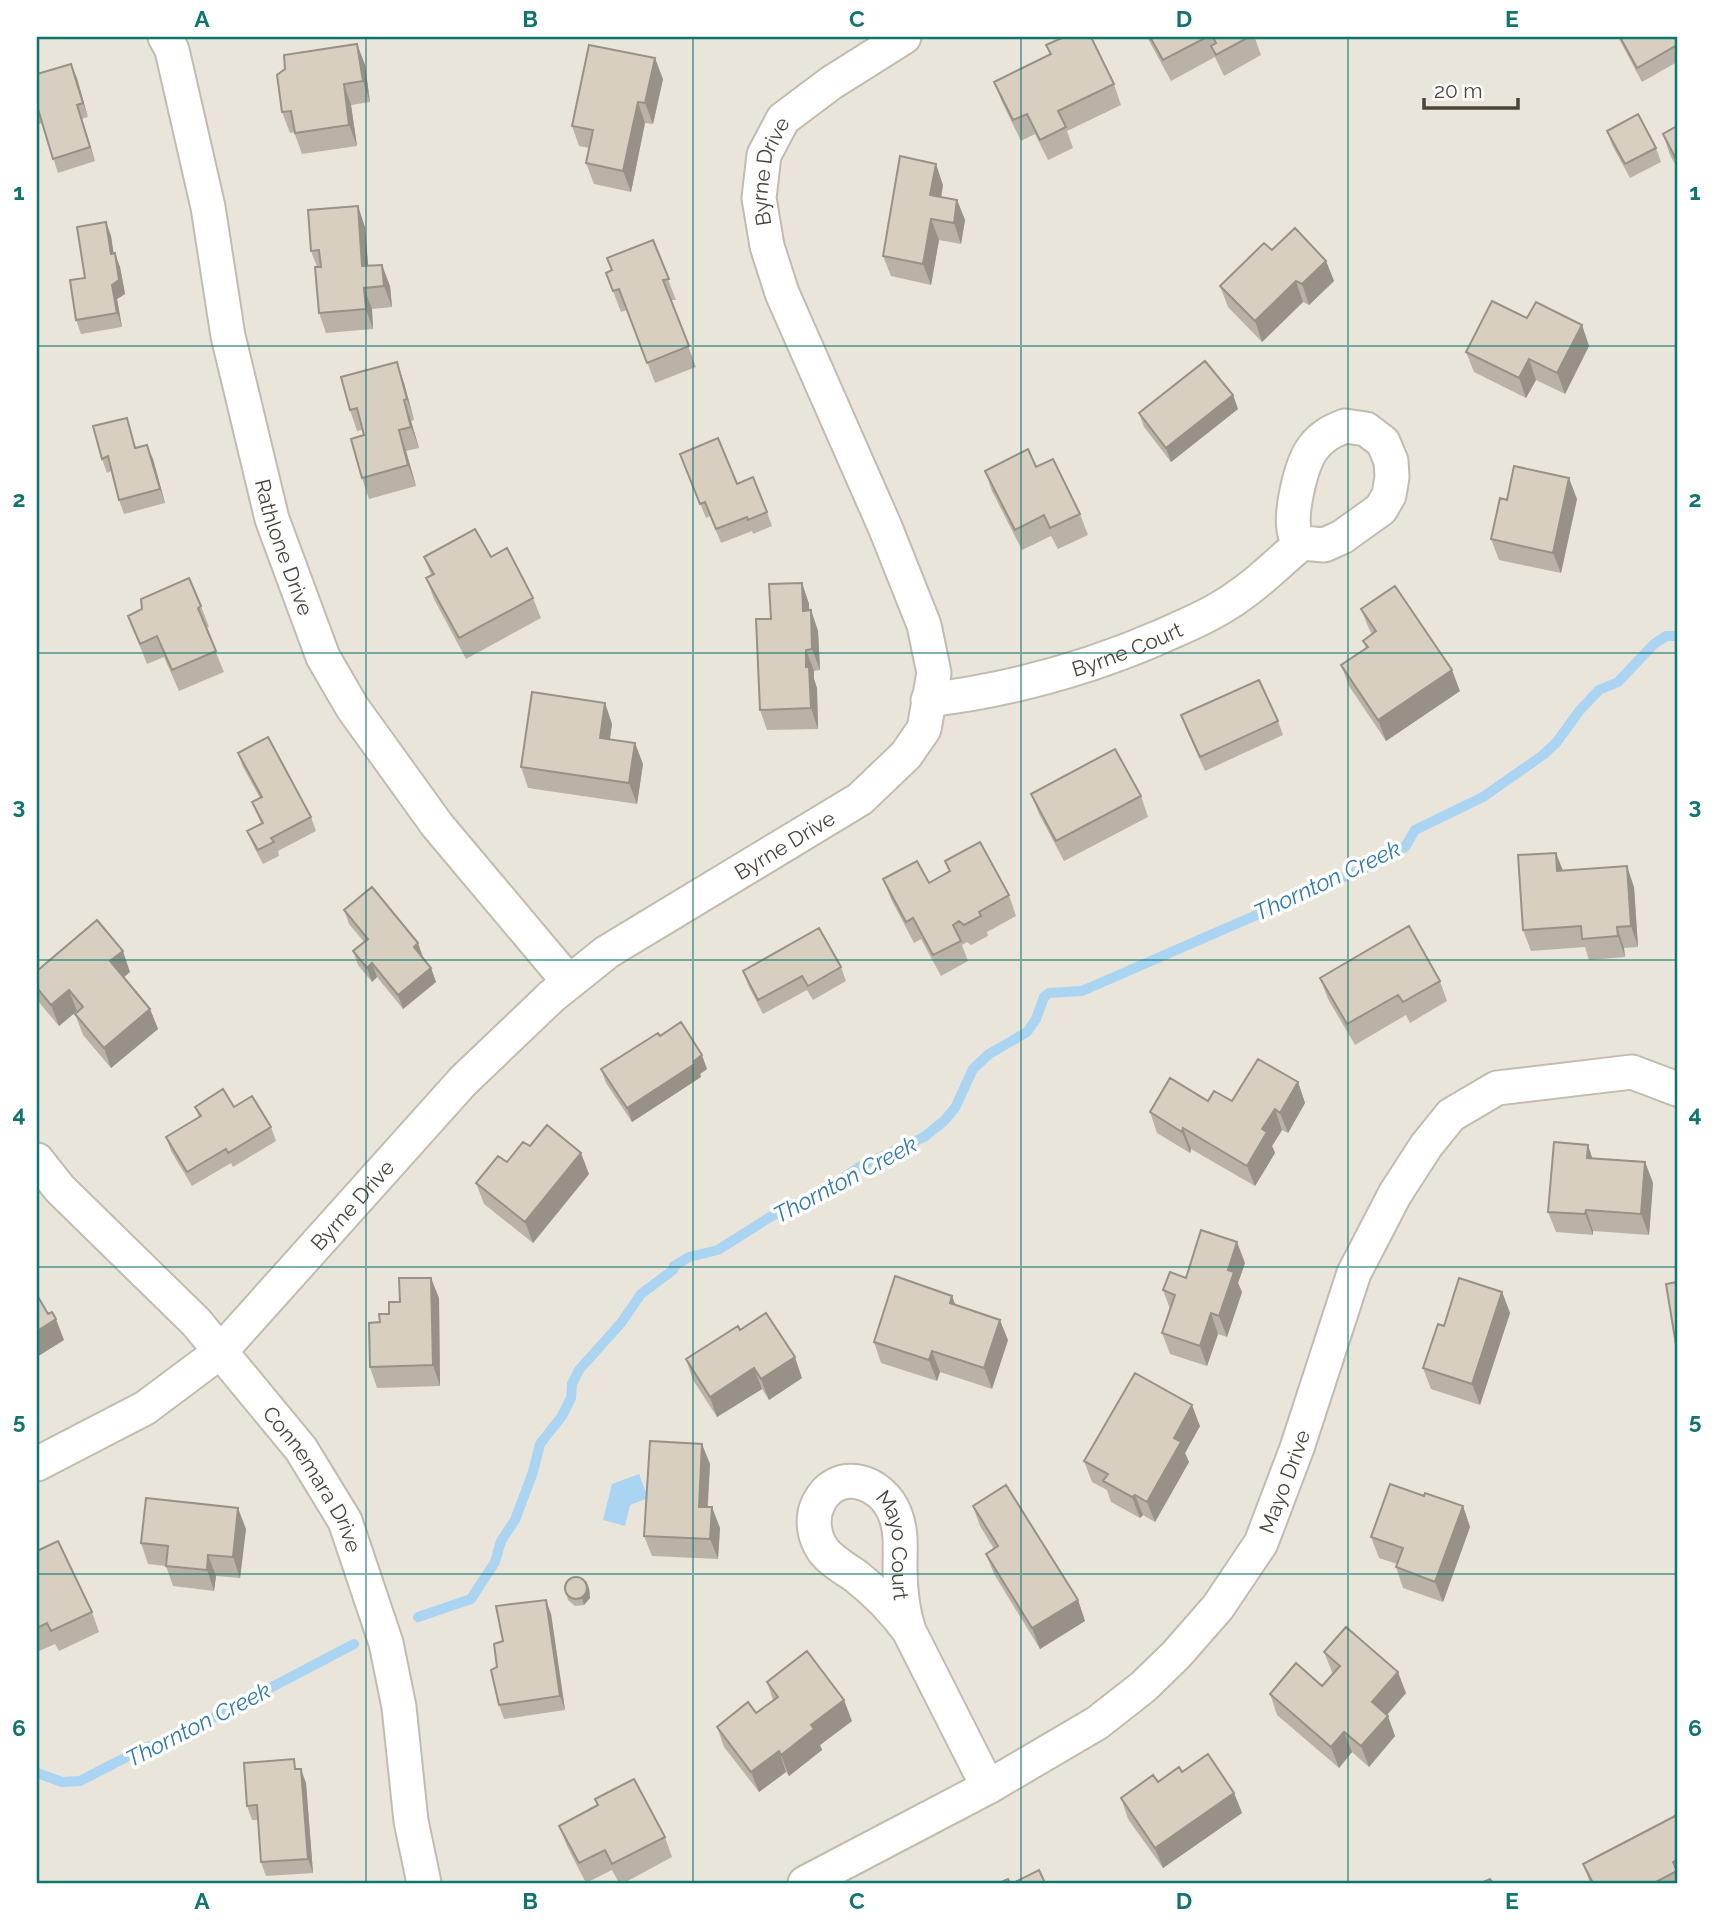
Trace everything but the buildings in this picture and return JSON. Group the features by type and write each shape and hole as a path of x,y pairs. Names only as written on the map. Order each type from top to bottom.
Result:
{"street":[{"name":"Rathlone Drive","path":"165,37 172,50 208,207 228,336 272,520 323,657 352,707 437,824 569,982"},
{"name":"Byrne Drive","path":"37,1464 145,1408 220,1352 463,1081 552,996 607,952 860,799 906,755 924,729 934,673 924,625 885,527 782,293 767,246 759,198 764,155 783,119 831,83 904,37"},
{"name":"Byrne Court","path":"928,700 971,695 1035,682 1125,652 1193,623 1240,596 1302,543"},
{"name":"Mayo Drive","path":"805,1883 988,1787 1067,1742 1134,1694 1176,1655 1218,1607 1261,1543 1297,1448 1354,1273 1395,1194 1426,1146 1451,1115 1497,1088 1632,1072 1677,1090"},
{"name":"Connemara Drive","path":"37,1160 60,1189 196,1322 301,1449 345,1521 386,1643 399,1707 411,1821 424,1883"},
{"name":"Mayo Court","path":"909,1631 988,1787"}],"shaded area":[{"path":"37,37 1677,37 1677,1883 37,1883"}],"water":[{"path":"639,1474 648,1498 630,1505 625,1526 603,1520 612,1484"}],"waterway":[{"name":"Thornton Creek","path":"418,1617 471,1599 495,1562 501,1541 515,1520 540,1444 562,1416 571,1398 572,1384 579,1370 621,1323 641,1294 673,1270 674,1266 689,1257 718,1250 770,1217 826,1189 861,1166 924,1137 955,1108 973,1069 989,1054 1027,1032 1036,1019 1044,997 1049,993 1082,991 1360,870 1405,847 1415,830 1483,797 1543,755 1599,690 1618,682 1654,644 1666,636 1677,636"},
{"name":"Thornton Creek","path":"37,1773 62,1782 80,1781 144,1748 171,1740 354,1644"}]}
